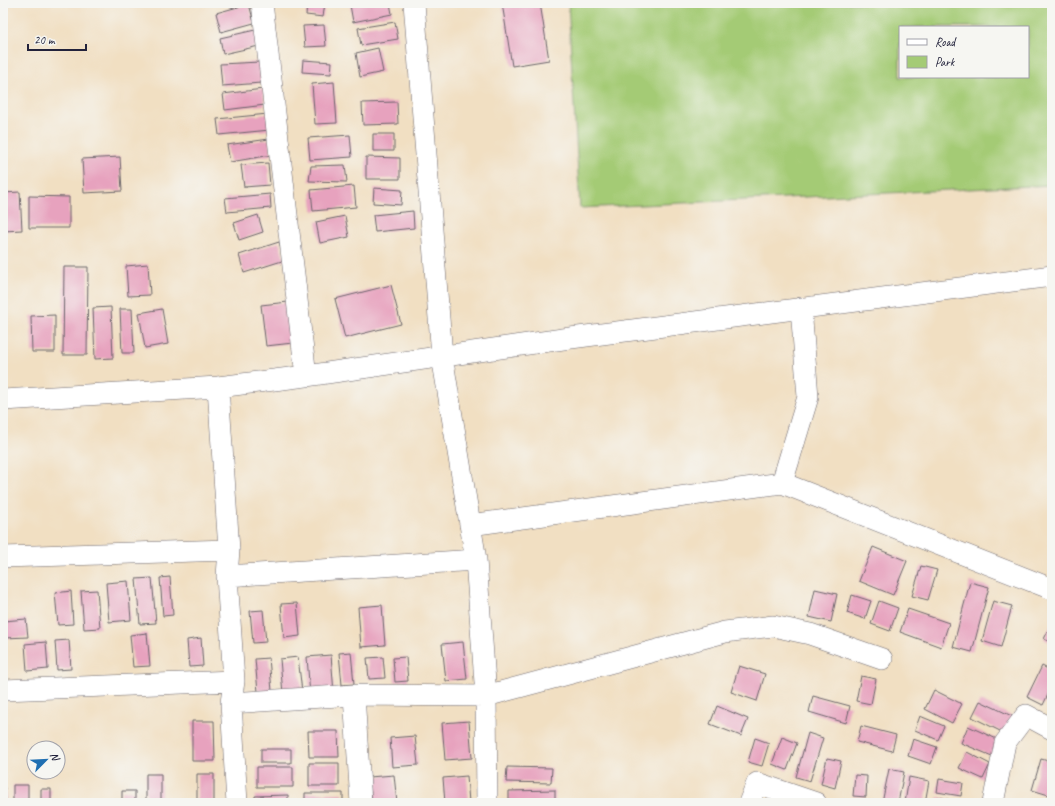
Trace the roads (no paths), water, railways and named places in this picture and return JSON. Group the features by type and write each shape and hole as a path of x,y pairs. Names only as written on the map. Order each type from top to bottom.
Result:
{"street":[{"path":"262,3 306,376"},
{"path":"414,3 442,356 476,560 486,696 487,803"},
{"path":"3,400 218,387 801,308 1052,276"},
{"path":"782,483 808,397 801,308"},
{"path":"218,387 229,550 227,576 234,682 231,703 237,803"},
{"path":"470,525 782,483 1052,589"},
{"path":"3,557 229,550"},
{"path":"227,576 476,560"},
{"path":"231,703 354,695 486,696 725,632 773,626 810,634 882,659"},
{"path":"3,690 234,682"},
{"path":"354,695 361,803"},
{"path":"993,803 1005,743 1026,715 1052,729"},
{"path":"749,803 757,783 816,803"}]}
